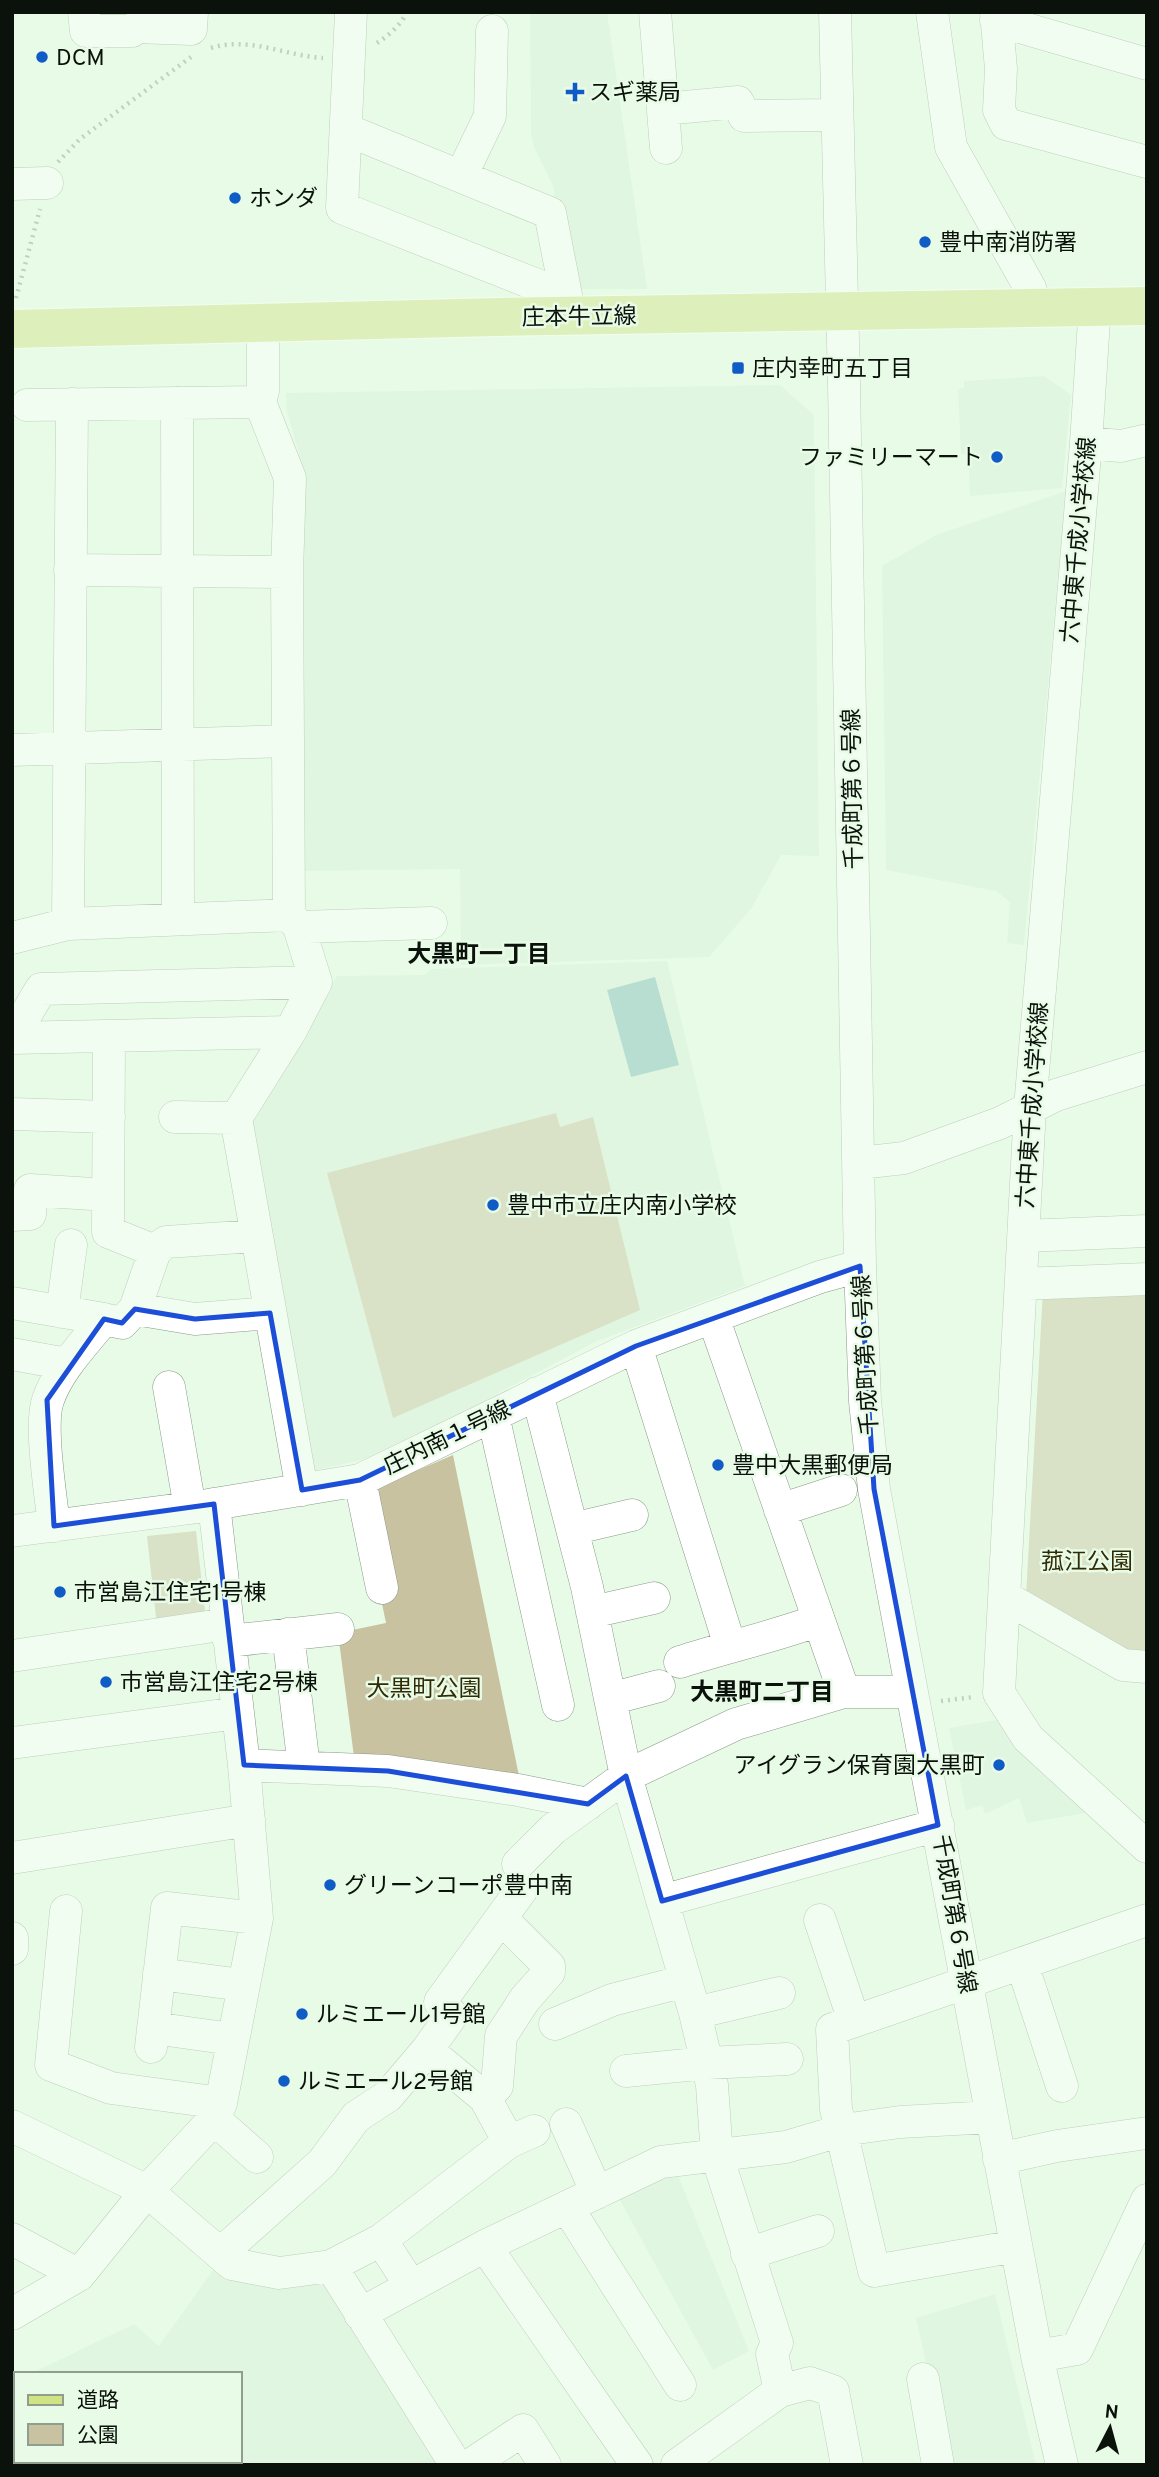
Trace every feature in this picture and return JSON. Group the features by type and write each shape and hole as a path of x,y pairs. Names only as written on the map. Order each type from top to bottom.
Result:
{"main road":[{"name":"庄本牛立線","path":"13,317 263,323 1147,306"}],"street":[{"path":"84,12 86,31 132,31 136,27 191,29 192,12"},
{"path":"351,12 342,208 542,287 556,317"},
{"path":"655,12 666,148"},
{"path":"835,12 842,312"},
{"path":"932,12 951,147 1030,288 1036,307"},
{"path":"1147,64 996,16 1001,69 998,101 1006,124 1147,162"},
{"path":"461,176 490,116 492,30"},
{"path":"664,109 736,90 744,116 838,115"},
{"path":"347,130 550,213 566,295 556,317"},
{"path":"12,184 47,183"},
{"name":"六中東千成小学校線","path":"999,1693 1030,1108 1086,443 1095,305"},
{"name":"千成町第６号線","path":"842,312 860,1266 865,1401 874,1489 924,1697 938,1825 1037,2356 1062,2465"},
{"path":"263,323 263,391 260,402 290,478 287,572 288,741 294,921 316,982 290,1032 236,1118 302,1490"},
{"path":"27,405 260,402"},
{"path":"177,403 178,919"},
{"path":"68,924 72,404"},
{"path":"1086,443 1121,446 1147,440"},
{"path":"70,570 287,572"},
{"path":"12,750 288,741"},
{"path":"12,938 68,924 178,919 431,923"},
{"path":"12,1038 41,989 316,982"},
{"path":"12,1038 290,1032"},
{"path":"109,1037 108,1232 155,1251"},
{"path":"859,1163 904,1158 1000,1123 1056,1095 1147,1066"},
{"path":"12,1114 109,1117"},
{"path":"176,1117 236,1118"},
{"path":"12,1215 30,1214 30,1190 108,1195"},
{"path":"1024,1236 1147,1231"},
{"path":"12,1303 122,1323 135,1309 155,1251 166,1242 255,1236"},
{"path":"62,1312 71,1245"},
{"name":"庄内南１号線","path":"12,1531 202,1506 360,1480 636,1346 820,1277 860,1266"},
{"path":"1021,1284 1147,1279"},
{"path":"135,1309 195,1319 270,1313"},
{"path":"713,1317 844,1692"},
{"path":"54,1526 44,1424 47,1400 68,1364 104,1319"},
{"path":"636,1346 730,1646"},
{"path":"12,1354 68,1364"},
{"path":"12,2314 79,2275 217,2111 257,1918 244,1765 228,1633 202,1506 169,1387"},
{"path":"537,1393 592,1612 626,1776 707,2063 712,2085 717,2156 777,2343 772,2354 780,2391"},
{"path":"493,1415 558,1705"},
{"path":"360,1480 382,1588"},
{"path":"780,1510 841,1490"},
{"path":"572,1529 632,1515"},
{"path":"1006,1597 1123,1665 1147,1667"},
{"path":"592,1612 653,1598"},
{"path":"680,1662 730,1646 778,1636 819,1620"},
{"path":"12,1656 228,1633 288,1634 338,1629"},
{"path":"288,1634 304,1767"},
{"path":"610,1699 659,1686"},
{"path":"220,2254 322,2163 356,2117 388,2096 427,2050 452,2015 440,2002 501,1918 520,1877 553,1829 626,1776 736,1724 844,1692 924,1697"},
{"path":"999,1693 1028,1738 1147,1847"},
{"path":"12,1743 238,1713"},
{"path":"244,1765 388,1771 518,1790 588,1804"},
{"path":"12,1858 249,1820"},
{"path":"662,1901 938,1825"},
{"path":"232,2039 152,2038 167,1908 257,1918"},
{"path":"66,1912 51,2065 111,2088 217,2111 257,2157"},
{"path":"485,2098 497,2085 501,2036 525,1999 549,1972 549,1966 501,1918"},
{"path":"820,1920 854,2021"},
{"path":"1016,2246 874,2271 836,2109 832,2029 1147,1920"},
{"path":"12,1938 12,1949"},
{"path":"1022,1964 1062,2086"},
{"path":"159,1974 242,1985"},
{"path":"555,2024 612,2000 685,1981"},
{"path":"695,2013 779,1993"},
{"path":"12,2126 147,2191 232,2264 279,2273 331,2266 381,2240 521,2137 485,2098 427,2050"},
{"path":"626,2071 787,2059"},
{"path":"360,2314 485,2246 661,2162 786,2147 843,2130 900,2122 992,2117"},
{"path":"566,2124 597,2193"},
{"path":"999,2159 1057,2146 1147,2133"},
{"path":"1037,2356 1077,2349 1121,2279 1141,2194"},
{"path":"567,2207 680,2385"},
{"path":"747,2254 818,2231"},
{"path":"12,2239 79,2275"},
{"path":"381,2240 411,2286"},
{"path":"485,2246 637,2465"},
{"path":"331,2266 456,2465"},
{"path":"923,2379 938,2465"},
{"path":"677,2465 780,2391 810,2383 833,2391 847,2465"},
{"path":"470,2465 523,2430 545,2465"}],"path":[{"path":"208,49 219,46 261,46 316,58 350,59 386,37 405,18 407,12"},
{"path":"13,317 47,183 57,163 80,139 197,52"},
{"path":"924,1697 999,1693"}],"highlighted area":[{"path":"860,1266 874,1489 938,1825 662,1901 626,1776 588,1804 388,1771 244,1765 214,1504 54,1526 47,1400 104,1319 122,1323 135,1309 195,1319 270,1313 302,1490 360,1480 636,1346"}],"shaded area":[{"path":"530,12 607,12 647,289 571,289 553,186 534,147 531,133"},
{"path":"1044,376 1071,395 1062,488 970,496 968,455 961,454 958,389 964,388 964,381"},
{"path":"780,385 814,415 819,856 781,855 751,909 709,957 461,965 460,869 303,871 304,471 287,412 286,393"},
{"path":"12,400 15,400 14,742 12,742"},
{"path":"1066,491 1024,945 1007,943 1010,902 996,891 886,870 882,566 936,535"},
{"name":"豊中市立庄内南小学校","path":"667,961 745,1286 597,1341 423,1433 366,1459 307,1472 247,1125 337,976 425,975 431,969"},
{"name":"アイグラン保育園大黒町","path":"1002,1719 1091,1812 1027,1823 1019,1798 985,1814 982,1805 966,1810 949,1728"},
{"path":"675,2168 749,2351 713,2370 616,2193"},
{"path":"214,2269 307,2279 331,2286 447,2465 12,2465 14,2404 14,2463 242,2463 242,2372 34,2372 134,2324 159,2346"},
{"path":"995,2294 1036,2465 949,2465 916,2318"}],"green space":[{"path":"556,1113 560,1127 593,1117 640,1310 393,1418 327,1173"},
{"name":"菰江公園","path":"1147,1287 1147,1653 1127,1650 1026,1596 1043,1290"},
{"name":"大黒町公園","path":"453,1455 519,1776 354,1757 338,1633 386,1623 367,1492"},
{"path":"196,1531 206,1620 157,1626 147,1536"}],"water":[{"path":"655,977 679,1065 631,1077 607,990"}],"place":[{"name":"DCM","path":"42,57"},
{"name":"スギ薬局","path":"575,92"},
{"name":"ホンダ","path":"235,198"},
{"name":"豊中南消防署","path":"925,242"},
{"name":"庄内幸町五丁目","path":"738,368"},
{"name":"ファミリーマート","path":"997,457"},
{"name":"豊中市立庄内南小学校","path":"493,1205"},
{"name":"豊中大黒郵便局","path":"718,1465"},
{"name":"市営島江住宅1号棟","path":"60,1592"},
{"name":"市営島江住宅2号棟","path":"106,1682"},
{"name":"アイグラン保育園大黒町","path":"999,1765"},
{"name":"グリーンコーポ豊中南","path":"330,1885"},
{"name":"ルミエール1号館","path":"302,2014"},
{"name":"ルミエール2号館","path":"284,2081"}],"district":[{"name":"大黒町一丁目","path":"479,954"},
{"name":"大黒町二丁目","path":"762,1692"}]}
